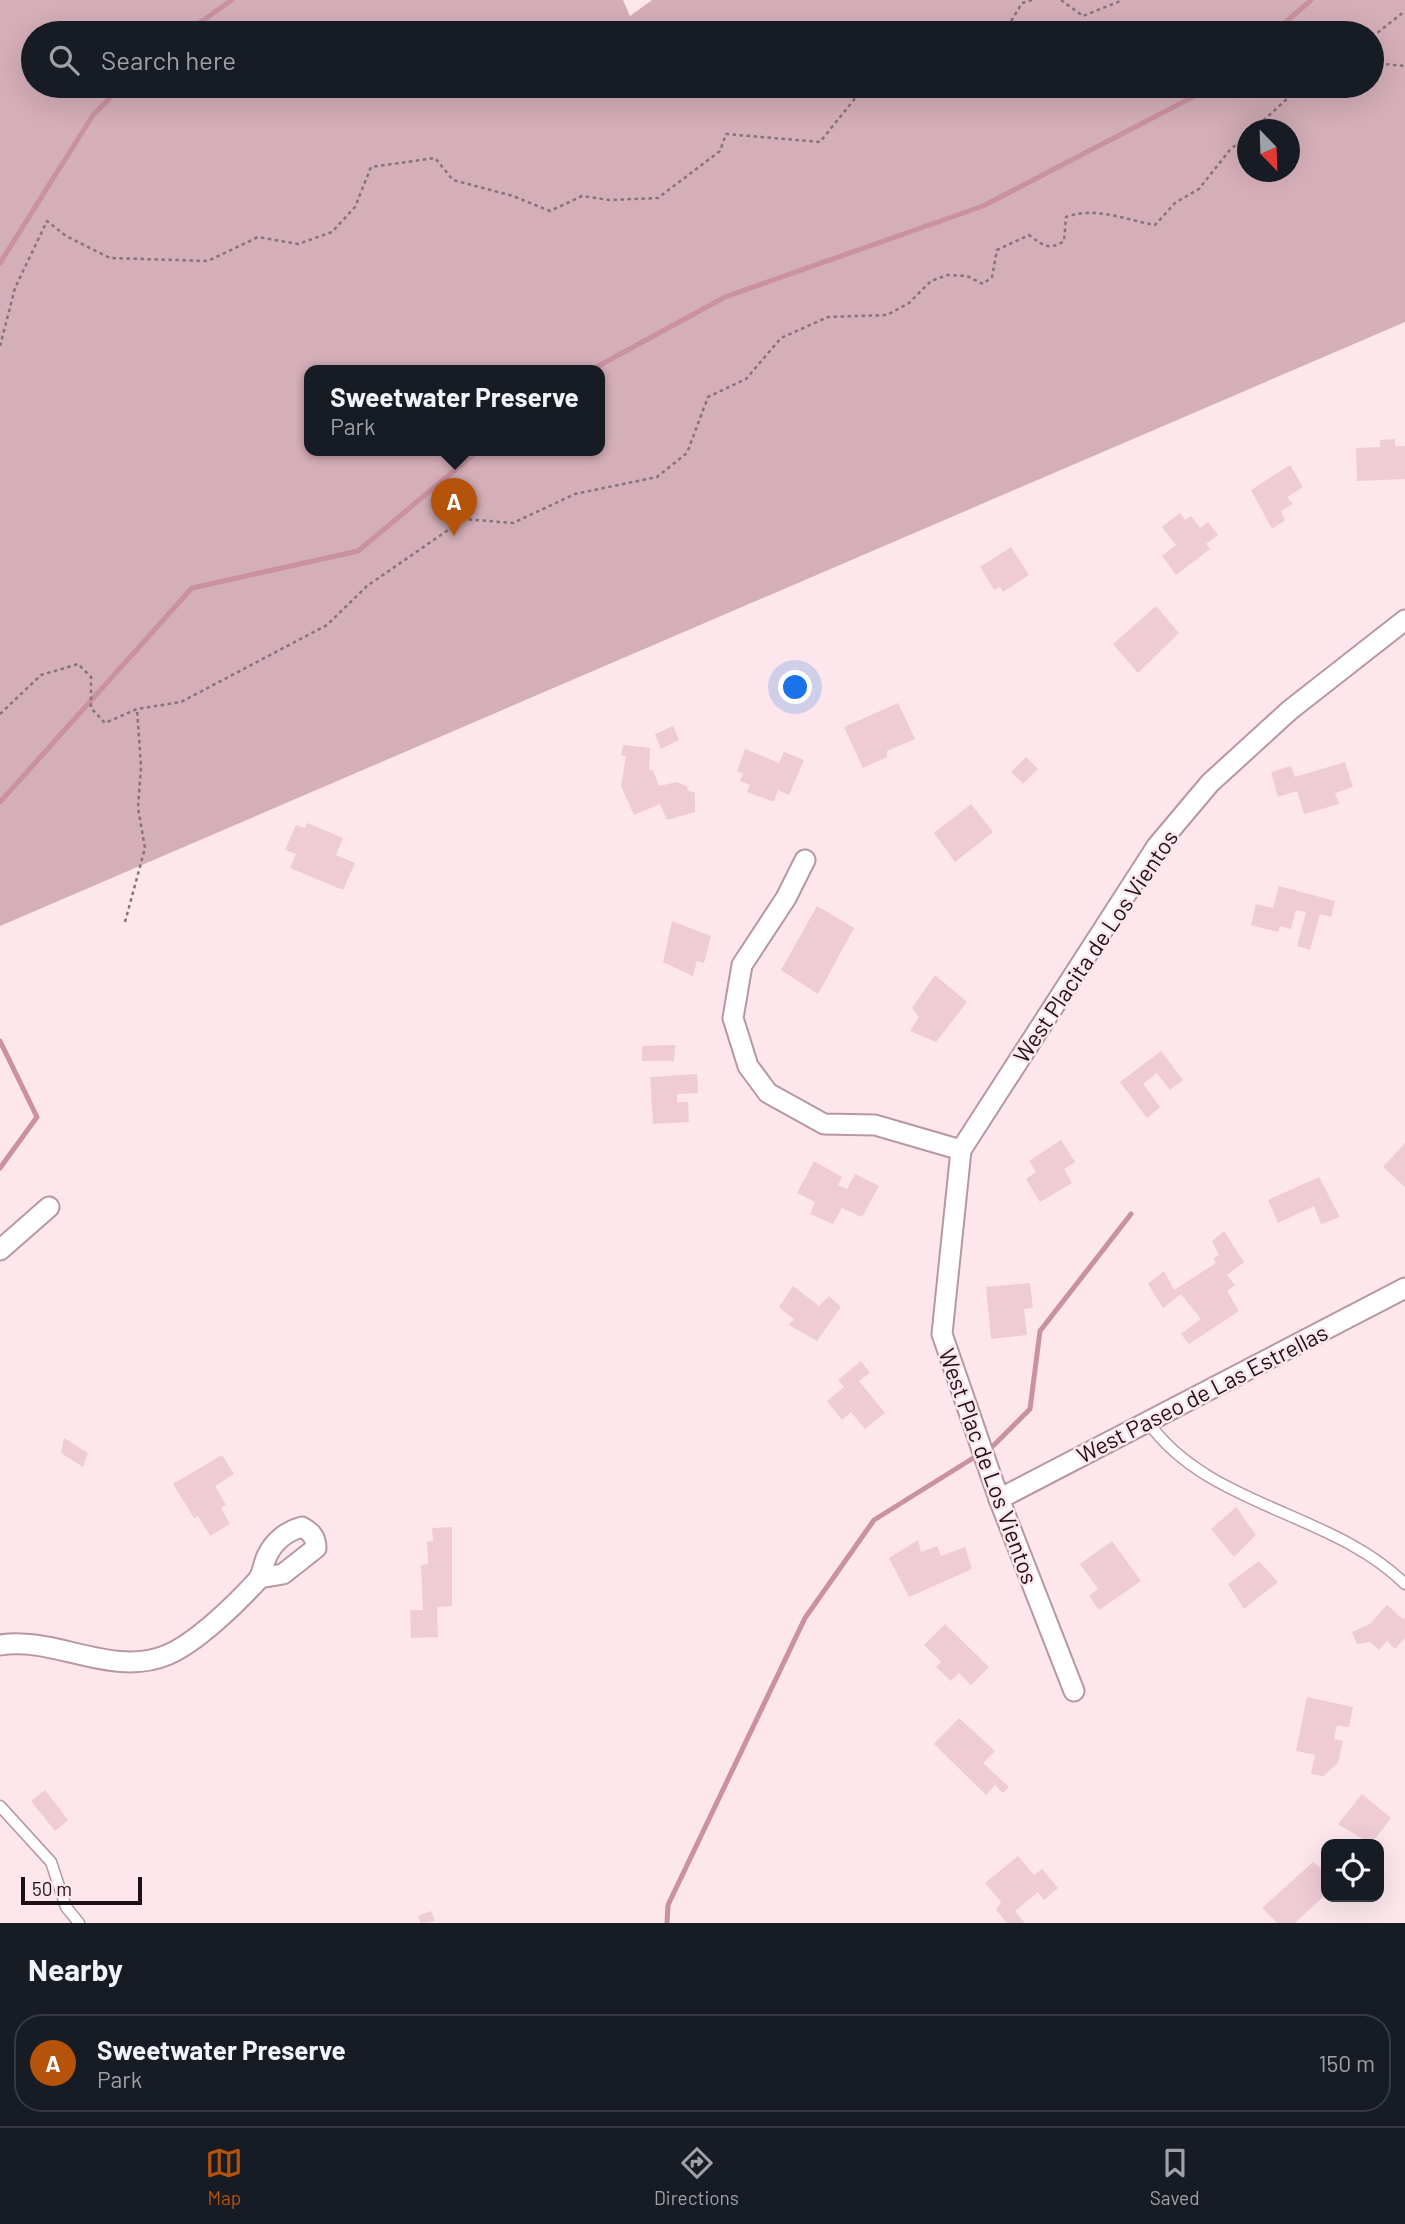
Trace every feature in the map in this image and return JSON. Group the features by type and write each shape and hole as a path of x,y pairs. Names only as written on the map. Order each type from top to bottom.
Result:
{"street":[{"name":"West Placita de Los Vientos","path":"961,1150 1157,846 1210,783 1306,696 1405,621"},
{"path":"805,860 786,898 741,965 733,1018 748,1066 768,1093 824,1124 875,1125 961,1150"},
{"name":"West Plac de Los Vientos","path":"961,1150 942,1334 999,1499 1074,1691"},
{"path":"0,1250 49,1208"},
{"name":"West Paseo de Las Estrellas","path":"999,1499 1405,1288"},
{"path":"0,1645 20,1642 98,1658 144,1663 170,1654 213,1622 260,1578"}],"lane":[{"path":"1148,1422 1162,1441 1227,1486 1372,1558 1405,1584"},
{"path":"0,1806 51,1862 66,1907 79,1923"}],"path":[{"path":"1011,21 1022,3 1032,0"},
{"path":"1062,0 1083,16 1123,0"},
{"path":"1384,28 1405,11"},
{"path":"1384,64 1405,66"},
{"path":"0,346 15,288 47,221 66,236 110,258 208,261 258,237 298,244 332,232 355,207 371,167 435,158 453,180 513,196 550,211 582,196 609,200 659,198 720,151 726,134 820,142 855,98"},
{"path":"1264,119 1288,98"},
{"path":"0,714 41,675 78,664 91,677 91,708 106,723 138,709 181,702 327,625 367,586 464,519 513,523 575,494 657,477 687,453 708,397 746,379 781,338 828,317 887,315 909,303 931,281 948,275 967,276 983,284 992,277 997,250 1029,234 1044,247 1055,247 1064,242 1066,217 1081,211 1096,215 1113,214 1155,225 1175,203 1199,189 1237,144"},
{"path":"125,922 145,848 138,808 141,767 138,709"}],"shaded area":[{"path":"0,0 623,0 630,16 652,0 1405,0 1405,322 0,926"}],"building":[{"path":"1395,439 1395,446 1405,446 1405,479 1357,481 1356,448 1380,447 1380,440"},
{"path":"1290,465 1303,487 1287,497 1293,504 1281,511 1285,520 1272,529 1251,490"},
{"path":"1180,513 1185,520 1191,516 1200,528 1208,522 1218,535 1206,544 1210,549 1176,575 1162,556 1176,545 1162,527"},
{"path":"1011,547 1029,575 1003,592 1000,587 994,590 980,567"},
{"path":"1156,606 1179,633 1138,673 1113,644"},
{"path":"898,703 915,739 887,751 887,757 863,768 844,727"},
{"path":"673,726 679,740 661,749 655,734"},
{"path":"623,745 650,748 649,770 653,770 659,786 677,782 688,787 687,790 695,793 695,812 667,820 660,804 634,815 621,786 626,756 621,755"},
{"path":"745,749 779,763 784,752 804,760 789,795 778,790 774,802 747,792 750,785 740,781 743,774 737,771"},
{"path":"1026,757 1038,769 1023,784 1011,772"},
{"path":"1345,762 1353,787 1335,793 1339,804 1304,814 1297,791 1278,797 1271,772 1291,766 1295,777"},
{"path":"971,804 993,832 955,862 934,833"},
{"path":"307,823 343,838 336,855 355,863 343,890 290,868 296,854 285,850 296,825 305,828"},
{"path":"1279,886 1335,901 1331,917 1320,914 1310,950 1297,946 1306,912 1296,910 1291,929 1280,926 1278,932 1251,925 1256,904 1273,908"},
{"path":"817,906 854,928 818,994 781,970"},
{"path":"672,921 711,936 704,963 697,961 693,976 663,962"},
{"path":"935,975 967,1002 936,1042 910,1031 919,1017 912,1008"},
{"path":"675,1045 674,1061 642,1061 642,1046"},
{"path":"1161,1051 1183,1080 1170,1090 1157,1073 1143,1084 1160,1107 1147,1118 1120,1082"},
{"path":"697,1074 698,1093 677,1094 677,1102 688,1102 689,1122 653,1124 650,1077"},
{"path":"1061,1140 1075,1162 1064,1169 1072,1183 1040,1202 1026,1179 1036,1172 1029,1161"},
{"path":"1405,1143 1405,1187 1383,1167"},
{"path":"814,1161 842,1177 838,1185 847,1189 855,1174 879,1186 862,1217 842,1208 833,1224 810,1214 815,1202 797,1193"},
{"path":"1319,1177 1340,1217 1321,1224 1314,1206 1278,1223 1268,1200"},
{"path":"1224,1231 1244,1262 1227,1275 1235,1285 1227,1291 1239,1311 1189,1344 1181,1334 1201,1319 1181,1294 1163,1308 1148,1284 1164,1271 1174,1290 1216,1263 1214,1258 1219,1255 1212,1241"},
{"path":"1030,1283 1033,1308 1024,1309 1027,1335 991,1339 986,1287"},
{"path":"793,1286 819,1306 829,1296 841,1307 817,1341 789,1325 794,1319 779,1307"},
{"path":"861,1361 870,1373 859,1381 885,1413 865,1429 851,1412 842,1420 827,1401 844,1387 838,1380"},
{"path":"64,1438 88,1453 83,1467 61,1453"},
{"path":"222,1455 234,1474 215,1486 226,1505 221,1508 230,1524 210,1536 198,1516 194,1518 173,1484"},
{"path":"1236,1507 1256,1535 1234,1557 1211,1529"},
{"path":"452,1527 452,1606 437,1607 438,1637 411,1638 410,1610 423,1610 421,1565 428,1564 427,1542 433,1541 432,1528"},
{"path":"918,1540 921,1552 937,1546 941,1556 965,1547 972,1569 909,1597 889,1558"},
{"path":"1112,1541 1141,1581 1099,1610 1089,1596 1098,1589 1080,1564"},
{"path":"1259,1561 1278,1582 1244,1609 1228,1584"},
{"path":"1387,1605 1403,1619 1405,1617 1405,1638 1395,1649 1387,1641 1379,1650 1370,1642 1357,1644 1352,1632 1370,1624"},
{"path":"945,1624 989,1667 971,1685 959,1673 951,1681 936,1667 941,1662 924,1645"},
{"path":"1307,1697 1353,1707 1349,1727 1337,1725 1334,1739 1343,1741 1338,1763 1323,1776 1311,1774 1315,1755 1296,1751"},
{"path":"959,1718 995,1751 983,1763 1009,1787 1003,1793 995,1785 986,1795 934,1744"},
{"path":"45,1790 68,1820 55,1831 31,1801"},
{"path":"1362,1794 1391,1818 1375,1839 1363,1839 1338,1824"},
{"path":"1018,1856 1034,1875 1042,1869 1058,1888 1044,1900 1038,1892 1015,1911 1025,1923 1007,1923 996,1910 1001,1902 985,1883"},
{"path":"1313,1862 1321,1868 1321,1899 1295,1923 1277,1923 1262,1908"},
{"path":"431,1911 435,1921 421,1923 418,1916"}],"waterway":[{"path":"202,21 232,0"},
{"path":"1287,21 1311,0"},
{"path":"0,263 93,115 110,98"},
{"path":"600,365 725,297 983,206 1191,98"},
{"path":"0,802 192,588 358,551 472,456"},
{"path":"0,1041 37,1117 0,1168"},
{"path":"667,1923 668,1905 805,1618 874,1520 994,1445 1030,1409 1040,1331 1131,1214"}],"place":[{"name":"Sweetwater Preserve","path":"454,536"}]}
